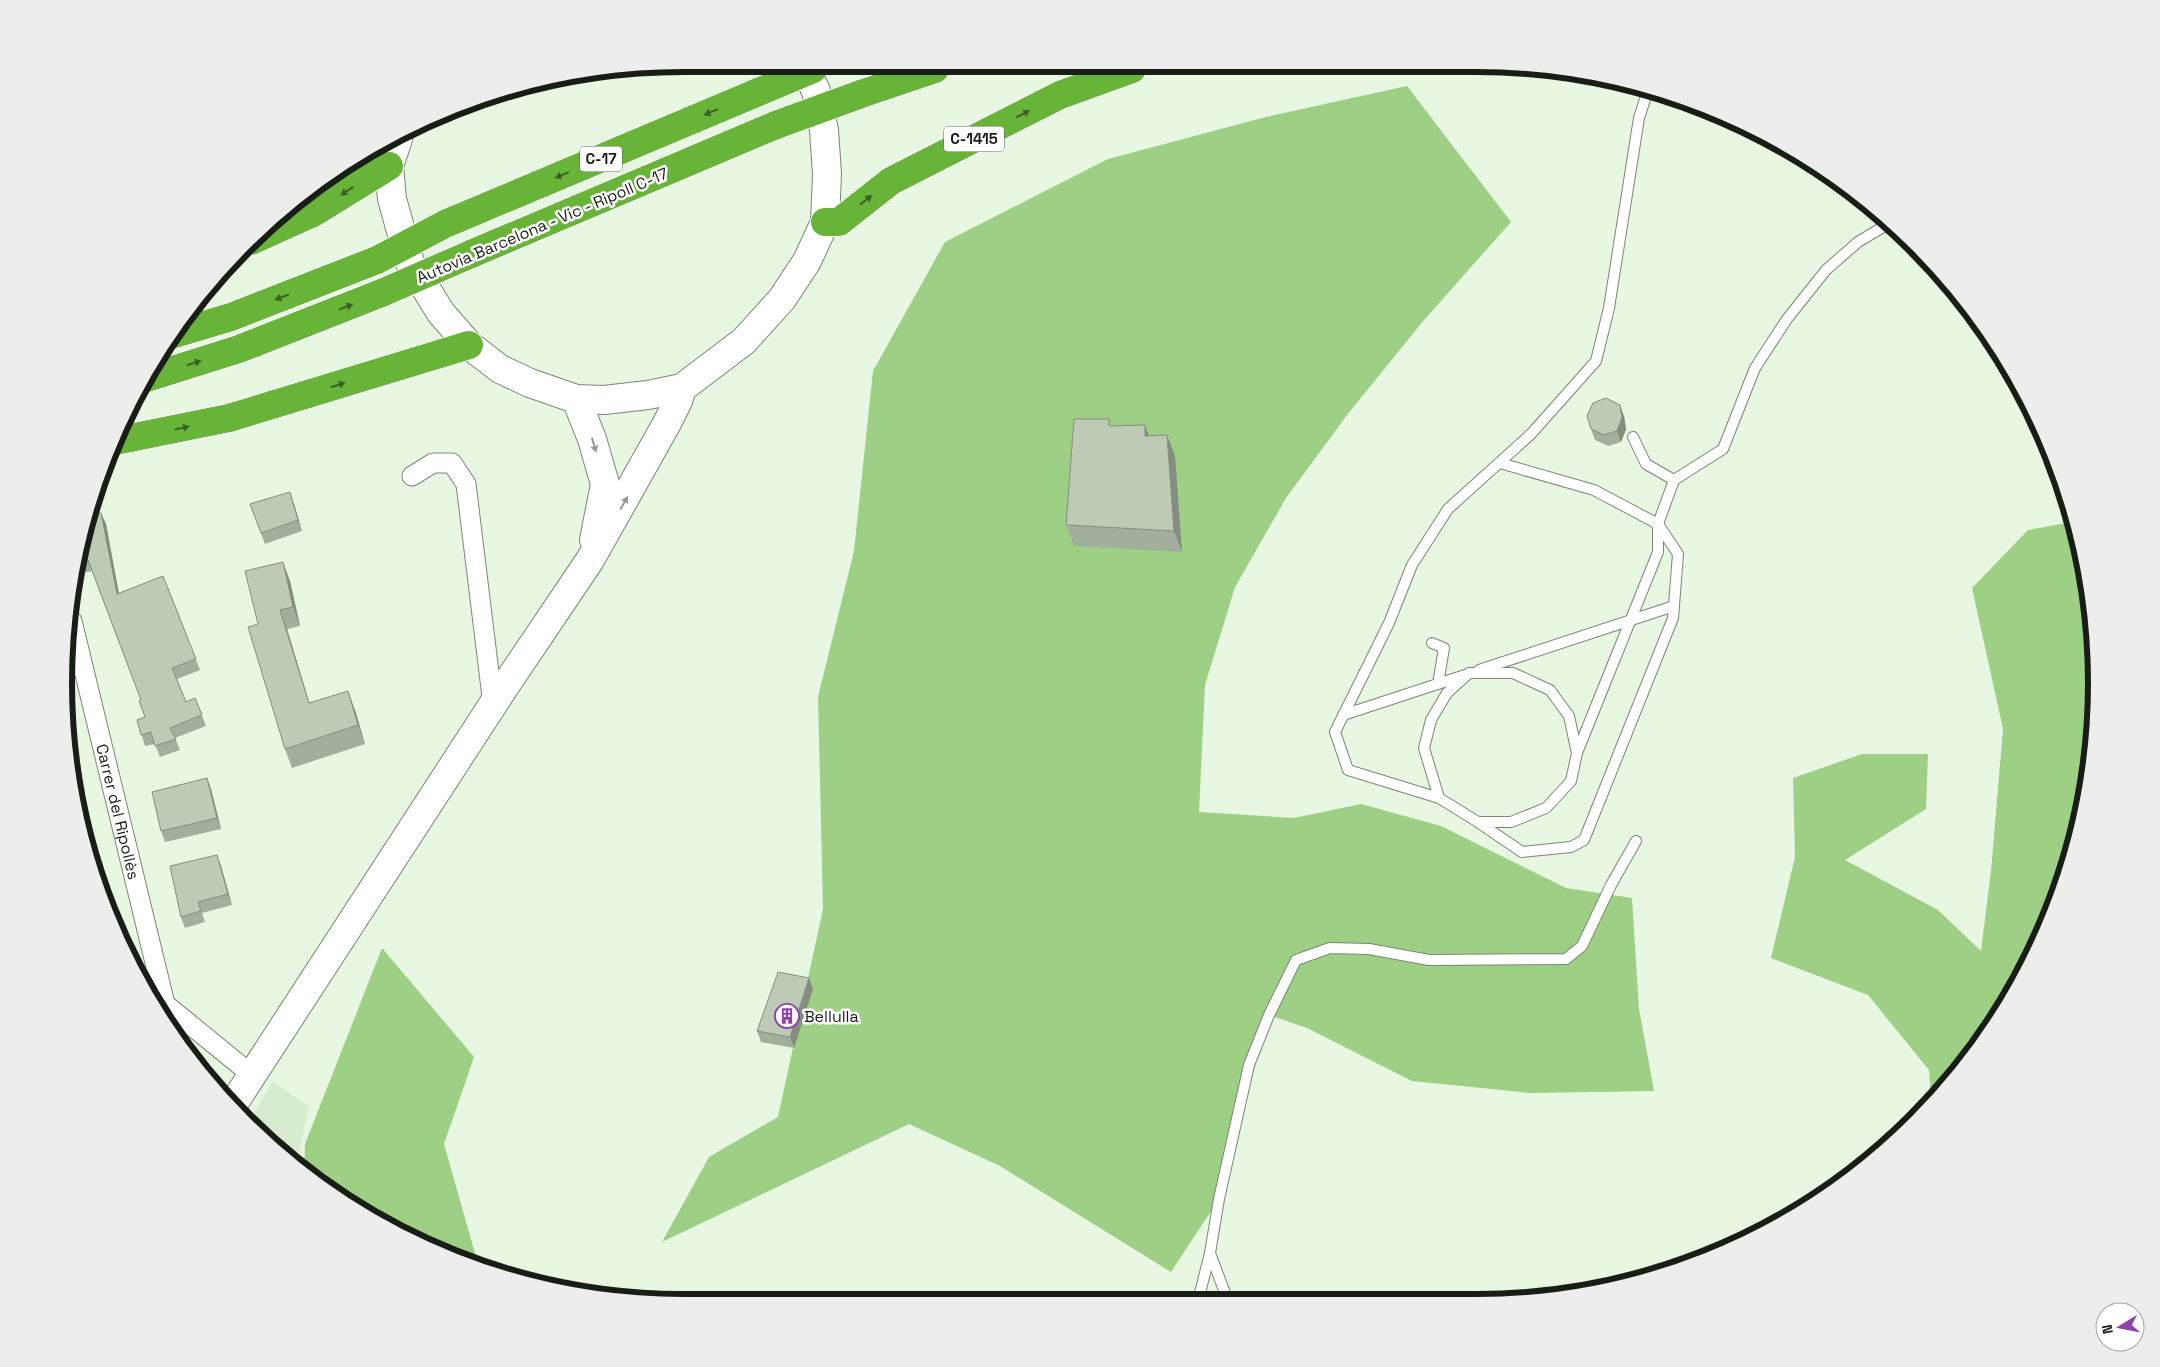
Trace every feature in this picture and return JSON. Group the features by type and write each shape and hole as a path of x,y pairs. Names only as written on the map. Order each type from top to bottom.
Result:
{"highway":[{"name":"C-17","path":"185,331 231,317 377,260 445,224 806,72"},
{"name":"Autovia Barcelona - Vic - Ripoll C-17","path":"156,375 239,349 384,292 776,125 926,72"},
{"name":"C-1415","path":"824,222 838,222 891,181 1060,95 1124,72"},
{"path":"273,231 313,213 389,166"},
{"path":"124,439 229,418 469,345"}],"main road":[{"path":"396,145 389,166 392,199 410,263 441,313 469,345 500,369 530,384 576,399 604,400 648,395 682,388 744,341 782,299 807,261 824,222 827,174 824,130 816,91 806,72"},
{"path":"236,1100 493,705 590,560 666,425 682,388"},
{"path":"576,399 592,439 604,484 590,560"}],"street":[{"path":"412,476 432,464 452,463 466,484 493,705"},
{"name":"Carrer del Ripollès","path":"75,634 159,996"},
{"name":"Carrer del Ripollès","path":"169,1013 252,1075"}],"lane":[{"path":"1500,463 1594,490 1658,524 1678,554 1673,618 1584,840 1571,847 1522,852 1438,798 1348,770 1335,732 1389,623 1412,565 1448,510 1531,434 1596,361 1609,308 1639,118 1646,96"},
{"path":"1478,822 1512,822 1546,808 1572,781 1577,753 1658,552 1658,524 1674,480 1723,449 1755,368 1787,319 1826,270 1858,242 1883,227"},
{"path":"1633,437 1646,464 1674,480"},
{"path":"1343,715 1674,606"},
{"path":"1432,643 1444,648 1438,684"},
{"path":"1438,798 1424,748 1431,720 1446,694 1469,673 1513,673 1550,690 1569,716 1577,753"},
{"path":"1200,1294 1210,1253 1219,1199 1249,1065 1269,1015 1296,960 1330,948 1369,949 1429,960 1538,961 1566,959 1582,946 1611,885 1636,841"},
{"path":"1210,1253 1225,1294"}],"shaded area":[{"path":"273,1081 309,1107 298,1157 281,1143 252,1117"}],"green space":[{"path":"1407,86 1511,222 1424,320 1347,415 1286,498 1235,587 1205,685 1199,812 1294,818 1361,804 1441,826 1566,888 1632,898 1639,1009 1654,1091 1530,1093 1412,1081 1307,1028 1269,1015 1219,1199 1171,1272 1000,1166 909,1124 662,1242 709,1157 778,1117 823,909 818,697 854,551 873,371 945,242 1108,159 1266,117"},
{"path":"2066,523 2076,564 2086,644 2088,684 2082,763 2076,803 2067,842 2055,880 2024,954 2006,989 1985,1023 1931,1092 1929,1070 1868,995 1771,958 1795,857 1793,778 1862,754 1928,754 1926,809 1845,860 1938,910 1981,951 1991,871 2003,729 1972,588 2028,530"},
{"path":"382,948 474,1057 444,1144 476,1258 413,1231 378,1213 344,1192 304,1162 305,1144"}],"building":[{"path":"1606,398 1620,405 1622,418 1617,431 1604,435 1591,429 1587,416 1593,403"},
{"path":"1074,419 1109,419 1109,426 1145,425 1145,436 1167,435 1174,531 1066,525"},
{"path":"290,492 298,520 261,533 250,504"},
{"path":"101,513 117,594 163,576 196,659 172,668 186,702 195,698 202,715 170,728 176,739 155,746 151,732 141,735 137,720 145,717 139,701 141,700 88,560 85,561 96,514"},
{"path":"283,562 293,607 280,610 309,703 348,691 358,725 285,749 248,627 258,624 245,571"},
{"path":"207,778 217,818 161,831 152,792"},
{"path":"217,855 228,894 198,902 201,911 181,917 170,866"},
{"name":"Bellulla","path":"778,972 809,978 790,1037 757,1031"}],"place":[{"name":"Bellulla","path":"787,1016"}]}
